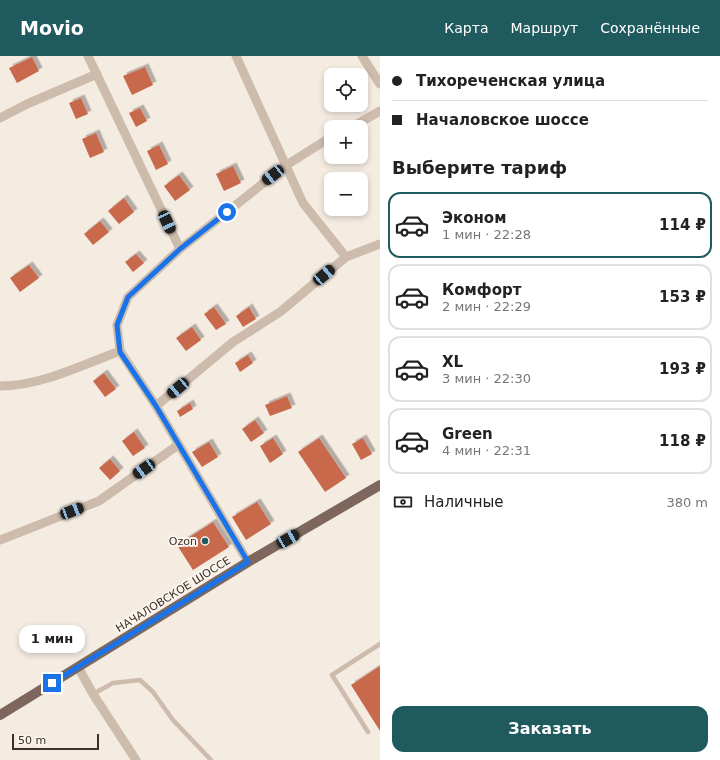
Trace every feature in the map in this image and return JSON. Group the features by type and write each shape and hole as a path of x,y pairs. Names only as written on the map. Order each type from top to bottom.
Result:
{"main road":[{"name":"НАЧАЛОВСКОЕ ШОССЕ","path":"0,714 248,562 380,485"}],"street":[{"path":"88,56 180,249"},
{"path":"236,56 269,125 285,166 303,203 346,257"},
{"path":"362,56 380,84"},
{"path":"0,118 27,104 97,74"},
{"path":"364,120 380,111"},
{"path":"248,562 156,406 120,352 117,325 128,297 180,249 285,166 324,141"},
{"path":"156,406 233,342 280,312 346,257 380,244"},
{"path":"0,386 16,386 120,352"},
{"path":"0,540 98,501 178,445"},
{"path":"78,667 93,694 136,760"}],"lane":[{"path":"368,732 332,675 380,644"},
{"path":"93,694 113,683 140,680 153,692 173,720 211,760"}],"building":[{"path":"32,57 39,71 17,83 9,68"},
{"path":"145,67 153,85 132,95 123,76"},
{"path":"81,98 88,114 76,119 69,103"},
{"path":"140,108 147,121 136,127 129,113"},
{"path":"96,133 104,152 90,158 82,139"},
{"path":"159,145 168,164 156,170 147,151"},
{"path":"233,166 241,183 224,191 216,174"},
{"path":"179,175 190,190 175,201 164,186"},
{"path":"124,198 134,212 119,224 108,211"},
{"path":"100,221 109,232 93,245 84,234"},
{"path":"136,254 144,263 133,272 125,262"},
{"path":"29,265 39,278 20,292 10,278"},
{"path":"214,307 226,324 216,330 204,314"},
{"path":"249,307 256,319 243,327 236,316"},
{"path":"192,327 201,340 186,351 176,338"},
{"path":"248,355 253,363 240,372 235,363"},
{"path":"104,373 116,389 105,397 93,381"},
{"path":"287,396 292,408 270,416 265,405"},
{"path":"190,403 193,409 180,417 177,411"},
{"path":"255,420 264,433 251,442 242,429"},
{"path":"134,432 145,448 133,456 122,441"},
{"path":"273,438 283,454 270,463 260,446"},
{"path":"319,438 346,478 325,492 298,452"},
{"path":"363,438 372,454 361,460 352,444"},
{"path":"209,442 218,457 202,467 192,452"},
{"path":"110,459 120,471 110,480 99,468"},
{"path":"257,502 271,524 246,540 232,517"},
{"path":"213,522 229,547 193,570 177,545"},
{"path":"380,666 380,731 351,685"}],"place":[{"name":"Ozon","path":"205,541"}],"route":[{"path":"52,683 248,562 156,406 120,352 117,325 128,297 180,249 227,212"}]}
